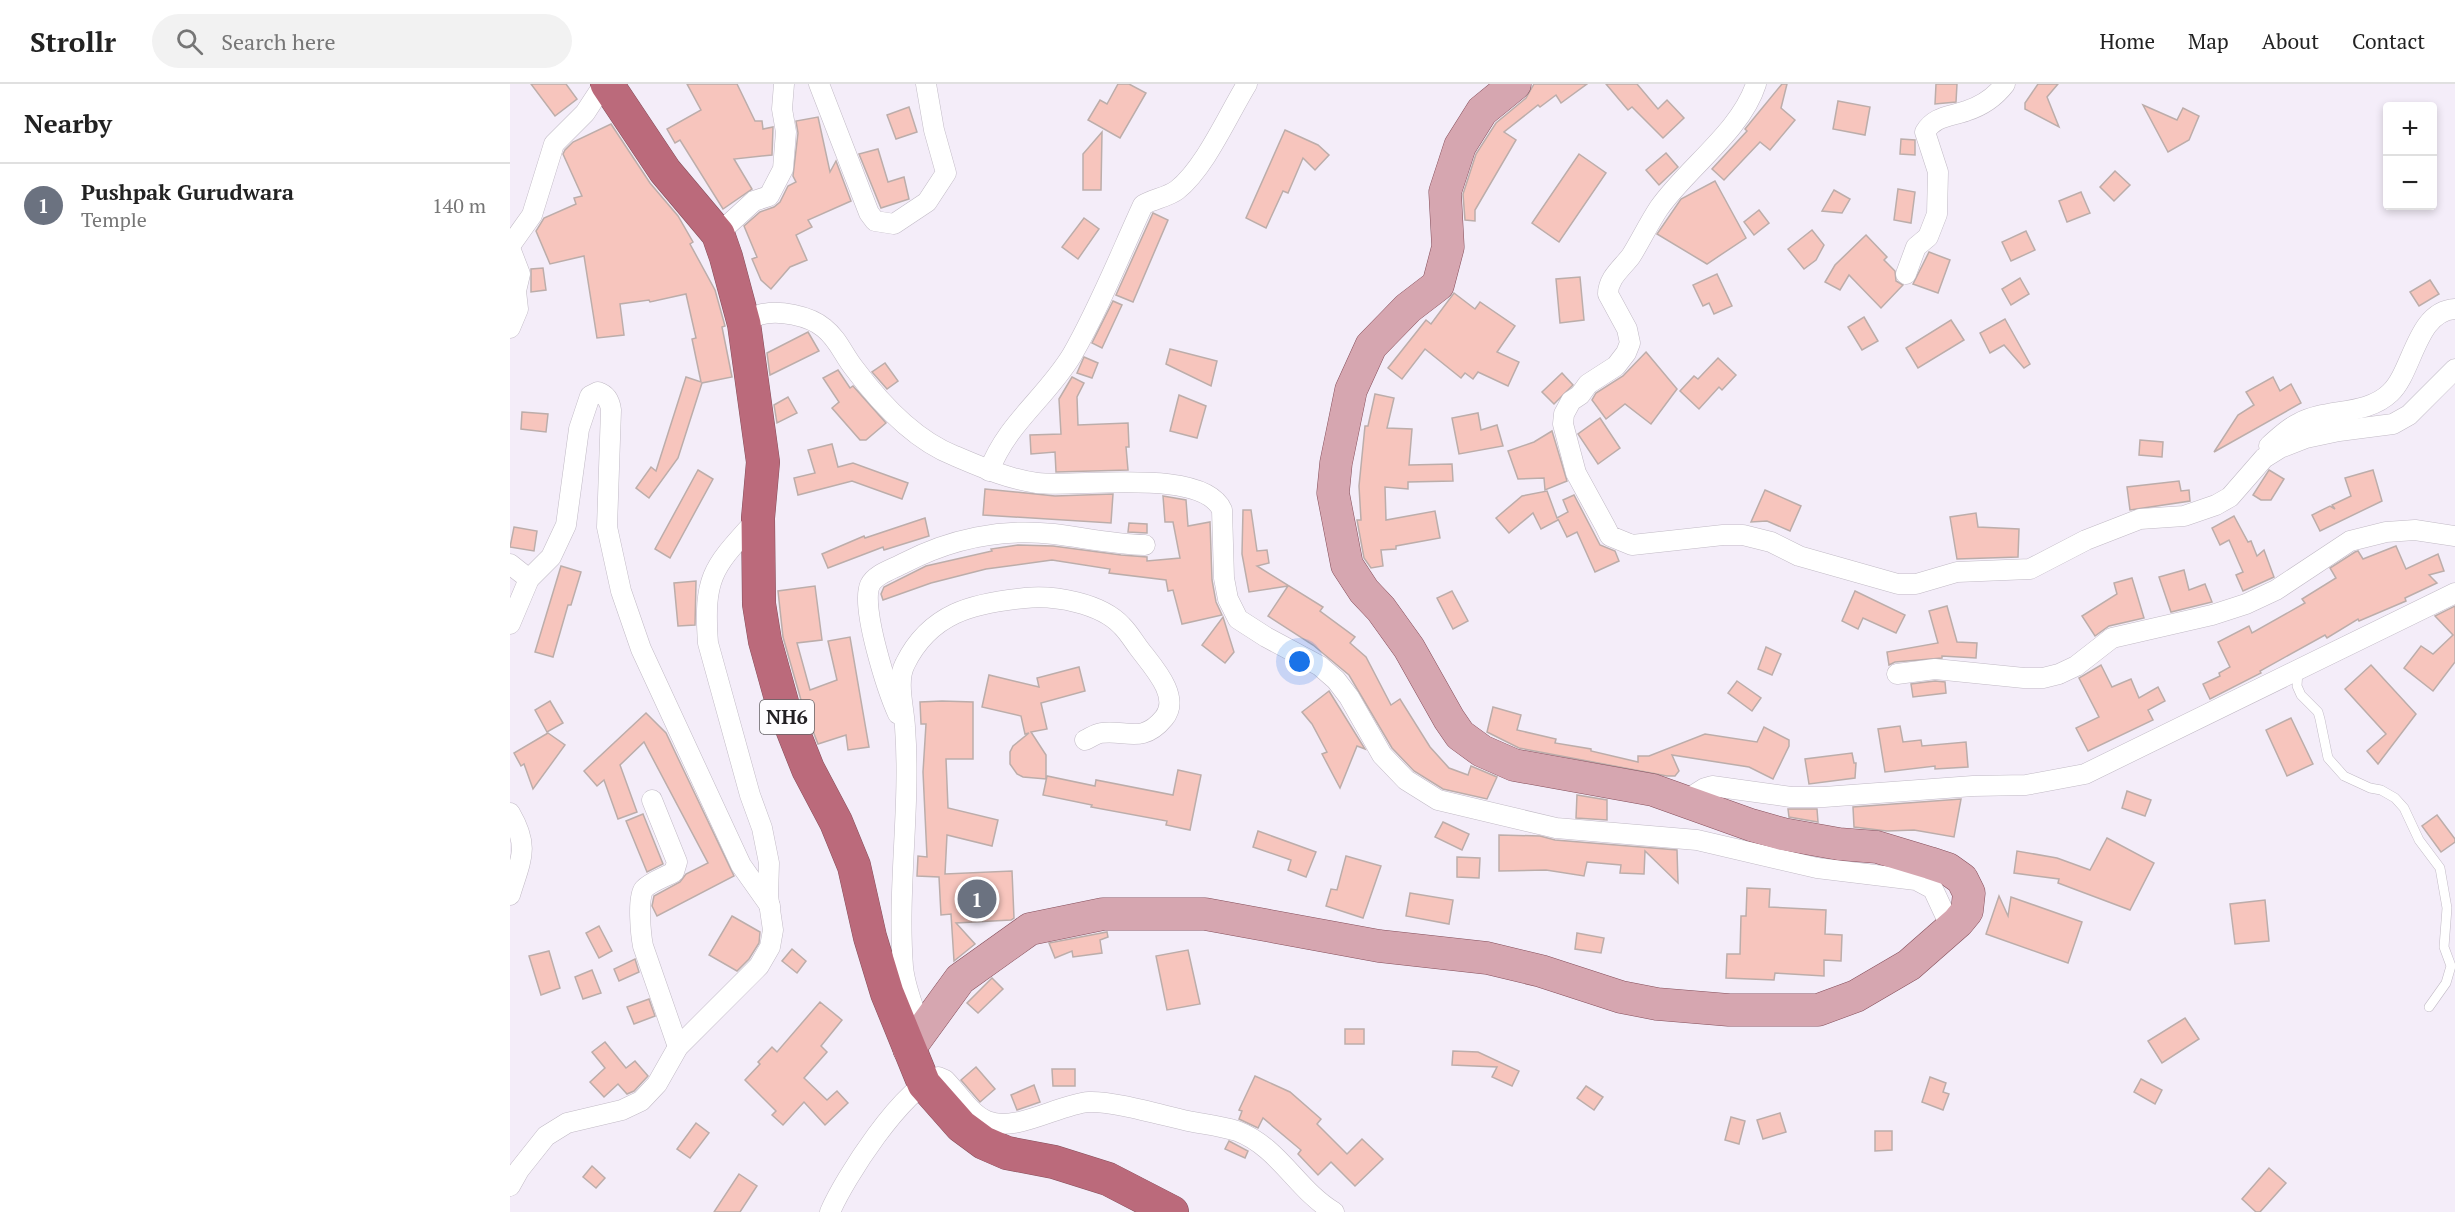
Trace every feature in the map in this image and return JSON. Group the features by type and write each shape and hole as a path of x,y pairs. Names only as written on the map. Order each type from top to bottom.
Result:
{"highway":[{"name":"NH6","path":"606,84 665,171 718,234 726,257 744,324 763,462 758,518 759,604 765,641 783,706 808,769 836,822 854,866 873,948 887,993 916,1041 924,1084 961,1126 984,1143 1007,1152 1054,1161 1108,1179 1172,1212"}],"main road":[{"path":"916,1041 960,979 1030,929 1103,914 1205,914 1379,946 1487,958 1541,971 1621,997 1657,1004 1729,1010 1818,1010 1856,996 1910,965 1967,911 1969,893 1962,879 1948,869 1877,847 1812,840 1751,825 1653,790 1514,765 1482,751 1460,735 1409,648 1381,609 1364,591 1347,565 1333,493 1336,463 1351,390 1371,346 1408,308 1438,285 1448,248 1445,192 1460,146 1482,111 1515,84"}],"street":[{"path":"510,328 518,309 516,291 520,274 510,247 532,215 554,144 585,113 606,84"},
{"path":"718,234 754,201 769,196 783,169 786,144 782,109 784,84"},
{"path":"819,84 869,213 875,220 894,224 927,202 945,173 926,84"},
{"path":"990,471 1009,432 1048,389 1071,356 1107,285 1143,205 1175,192 1188,179 1212,145 1247,84"},
{"path":"1756,84 1750,97 1721,138 1660,207 1635,250 1612,279 1608,294 1627,329 1630,343 1616,366 1588,384 1580,395 1571,401 1564,414 1565,436 1576,473 1610,536 1621,542 1632,545 1743,535 1771,542 1799,556 1898,584 1916,584 1957,572 2030,569 2140,519 2198,513 2230,497 2240,489 2264,458 2280,448 2306,438 2339,431 2382,427 2402,420 2455,369"},
{"path":"1906,274 1916,247 1928,237 1937,214 1938,172 1925,132 1931,123 1942,117 1981,105 1997,95 2005,84"},
{"path":"2240,489 2251,461 2299,423 2379,403 2386,398 2404,376 2416,344 2433,318 2449,309 2455,309"},
{"path":"744,324 759,315 772,314 804,318 822,326 837,340 846,358 861,378 900,421 938,450 990,471 1036,483 1147,482 1202,492 1218,501 1222,510 1224,578 1228,599 1238,619 1320,666 1336,680 1349,697 1382,755 1406,780 1438,800 1556,828 1697,840 1817,868 1916,880 1933,889 1946,917 1958,922"},
{"path":"510,624 529,579 551,557 566,525 579,429 590,396 598,392 610,402 612,410 607,527 621,591 642,649 731,844 741,865 770,906"},
{"path":"510,1186 519,1170 546,1136 567,1123 622,1110 641,1101 657,1084 678,1047 759,966 770,947 773,930 769,863 762,828 708,643 706,619 706,593 713,573 758,518"},
{"path":"1897,674 1935,669 2024,678 2051,676 2076,666 2112,638 2212,615 2246,604 2296,578 2324,556 2350,541 2386,532 2415,530 2455,536"},
{"path":"906,730 890,691 871,625 869,587 875,578 925,552 1001,532 1055,534 1109,544 1145,545"},
{"path":"510,564 529,579"},
{"path":"1686,800 1712,786 1791,797 1824,797 1973,786 2026,785 2085,774 2455,593"},
{"path":"916,1041 903,969 906,730 901,676 903,667 919,642 948,616 964,609 988,602 1031,597 1070,600 1098,610 1121,624 1164,685 1170,700 1165,717 1150,730 1132,736 1099,733 1084,740"},
{"path":"652,800 677,862 674,872 645,888 641,894 640,930 643,946 678,1047"},
{"path":"510,813 521,832 522,855 510,895"},
{"path":"830,1212 856,1162 873,1140 924,1084 938,1077 945,1080 976,1114 988,1121 1001,1124 1019,1122 1060,1108 1090,1102 1236,1131 1260,1142 1334,1212"}],"lane":[{"path":"2299,669 2297,686 2308,704 2318,712 2328,758 2344,776 2370,788 2381,790 2395,798 2404,808 2419,840 2440,868 2447,908 2444,947 2451,966 2446,983 2429,1007"}],"building":[{"path":"531,84 566,84 577,99 555,116"},
{"path":"687,84 737,84 755,121 762,121 763,129 773,127 772,155 734,159 752,189 723,209 680,140 675,143 667,129 701,110"},
{"path":"1118,84 1129,84 1146,93 1120,138 1088,120 1100,100 1107,104"},
{"path":"1534,84 1587,84 1561,103 1556,95 1540,107 1538,105 1504,132 1516,140 1475,210 1475,221 1465,220 1463,194 1476,154 1496,123 1526,98"},
{"path":"1606,84 1637,84 1658,109 1667,100 1684,118 1663,138 1632,107 1628,110"},
{"path":"1782,84 1787,84 1781,108 1795,120 1770,150 1760,142 1724,180 1712,169 1747,131 1745,129"},
{"path":"1936,84 1957,84 1956,102 1935,104"},
{"path":"2038,84 2058,84 2047,97 2059,127 2025,109 2025,103"},
{"path":"1838,101 1870,107 1865,135 1833,129"},
{"path":"2143,105 2177,120 2183,108 2199,116 2189,140 2168,152"},
{"path":"909,107 917,132 896,139 887,115"},
{"path":"818,117 830,172 836,161 851,201 808,220 812,227 796,235 807,260 790,267 771,289 761,280 752,259 757,257 744,226 760,212 780,202 788,186 796,182 793,176 798,133 796,121"},
{"path":"611,124 650,183 678,216 693,242 690,244 715,290 725,326 722,327 732,377 702,383 678,458 649,498 636,488 651,467 656,471 686,377 701,382 692,339 696,338 686,294 650,302 649,300 620,304 624,335 597,338 584,256 550,264 536,231 544,218 576,204 574,198 582,196 563,154 565,150 573,142"},
{"path":"1285,130 1318,145 1329,155 1315,170 1303,158 1288,193 1283,191 1266,228 1246,218"},
{"path":"1102,132 1101,190 1083,190 1083,154"},
{"path":"1901,139 1915,140 1915,155 1900,154"},
{"path":"878,149 888,182 904,177 909,199 881,208 859,154"},
{"path":"1666,153 1678,167 1659,185 1646,170"},
{"path":"1579,154 1606,173 1559,242 1532,223"},
{"path":"2115,171 2130,185 2114,201 2100,187"},
{"path":"1715,181 1746,238 1707,264 1657,234 1681,199"},
{"path":"1898,189 1915,192 1911,223 1894,220"},
{"path":"1834,190 1850,199 1842,213 1822,211"},
{"path":"2081,192 2090,213 2067,222 2059,201"},
{"path":"1759,210 1769,223 1754,235 1744,222"},
{"path":"1153,213 1168,220 1133,302 1116,295"},
{"path":"1084,218 1099,229 1078,259 1062,247"},
{"path":"1812,230 1824,245 1816,260 1804,269 1788,249"},
{"path":"2026,231 2035,250 2011,261 2002,242"},
{"path":"1866,235 1887,257 1884,260 1895,271 1896,281 1903,285 1881,308 1849,275 1840,290 1825,282 1835,265"},
{"path":"1929,252 1950,260 1938,293 1913,284"},
{"path":"543,268 546,290 531,292 531,269"},
{"path":"1717,274 1732,306 1714,314 1709,303 1703,306 1693,285"},
{"path":"1580,277 1584,320 1560,323 1556,279"},
{"path":"2020,278 2029,294 2011,305 2002,289"},
{"path":"2430,280 2439,294 2419,306 2410,292"},
{"path":"1454,293 1475,309 1480,302 1515,326 1497,352 1519,362 1508,386 1478,372 1473,379 1465,373 1461,378 1425,349 1402,379 1388,368 1426,320 1431,324"},
{"path":"1113,301 1122,305 1102,348 1092,343"},
{"path":"1864,317 1878,341 1862,350 1848,327"},
{"path":"2005,319 2030,364 2024,368 2004,345 1990,353 1980,333"},
{"path":"1951,320 1964,340 1918,368 1906,348"},
{"path":"808,332 819,351 770,375 767,353"},
{"path":"1170,349 1217,361 1211,386 1166,364"},
{"path":"1646,352 1677,389 1651,424 1625,404 1606,419 1592,400 1596,393 1623,376"},
{"path":"1084,357 1098,363 1092,378 1077,373"},
{"path":"1718,358 1736,375 1722,390 1719,387 1699,409 1680,391 1694,376 1698,379"},
{"path":"885,363 898,381 887,389 872,372"},
{"path":"838,370 850,388 853,386 886,423 866,440 860,440 832,408 839,402 823,378"},
{"path":"1562,373 1573,385 1554,404 1542,392"},
{"path":"1072,377 1084,383 1077,397 1078,425 1128,423 1129,447 1126,447 1128,470 1056,472 1055,452 1031,454 1030,435 1061,434 1059,399"},
{"path":"2273,377 2280,391 2291,384 2301,403 2214,452 2238,415 2254,405 2246,392"},
{"path":"1375,394 1394,398 1387,428 1412,429 1409,465 1452,464 1453,481 1408,482 1408,489 1385,487 1386,520 1435,511 1440,538 1396,546 1396,549 1381,550 1383,566 1371,568 1364,558 1357,520 1361,520 1359,486 1365,426 1368,426"},
{"path":"1179,395 1206,406 1197,438 1170,431"},
{"path":"788,397 797,413 777,423 774,405"},
{"path":"522,412 548,414 546,432 521,429"},
{"path":"1478,413 1481,430 1497,425 1503,446 1459,454 1452,418"},
{"path":"1600,418 1620,448 1598,464 1578,434"},
{"path":"1552,431 1567,481 1545,490 1544,478 1518,479 1508,451 1534,442"},
{"path":"2140,440 2163,442 2162,457 2139,455"},
{"path":"832,444 838,467 853,463 908,483 902,499 852,481 798,495 794,478 815,473 808,450"},
{"path":"698,470 713,479 670,558 655,549"},
{"path":"2269,470 2284,479 2271,500 2261,500 2253,495"},
{"path":"2373,470 2382,501 2320,531 2312,515 2330,506 2335,509 2332,505 2351,496 2345,478"},
{"path":"2179,481 2181,491 2189,490 2190,501 2130,510 2127,487"},
{"path":"985,489 1055,496 1113,494 1111,523 983,515"},
{"path":"1765,490 1801,506 1790,531 1767,521 1751,522"},
{"path":"1547,491 1557,518 1568,512 1563,500 1574,495 1600,545 1615,551 1619,561 1595,572 1577,532 1567,537 1558,519 1541,529 1533,513 1509,533 1496,518 1522,496"},
{"path":"1163,496 1186,500 1188,526 1210,522 1212,580 1216,602 1222,615 1182,624 1173,590 1168,591 1166,580 1109,573 1110,569 1052,560 986,569 931,583 883,600 881,594 884,587 926,566 992,551 991,549 1018,545 1053,546 1147,557 1147,561 1180,558 1173,522 1165,522"},
{"path":"1243,510 1251,510 1257,551 1267,550 1269,563 1257,566 1323,607 1320,611 1355,637 1350,643 1366,657 1391,705 1400,699 1430,747 1449,768 1468,775 1471,766 1497,777 1487,799 1443,789 1414,771 1392,748 1349,675 1313,645 1268,616 1288,586 1249,592 1242,554"},
{"path":"1976,513 1978,527 2019,529 2018,557 1957,559 1950,517"},
{"path":"2234,516 2248,542 2251,541 2257,556 2264,550 2274,577 2243,591 2236,575 2243,572 2229,540 2220,545 2212,528"},
{"path":"925,518 929,536 884,550 883,547 828,568 822,554 864,536 865,538"},
{"path":"1129,523 1147,524 1147,533 1128,532"},
{"path":"514,527 537,531 534,551 510,547"},
{"path":"2396,546 2406,569 2438,554 2444,571 2429,575 2437,583 2405,598 2406,601 2359,621 2358,619 2327,638 2325,635 2260,671 2261,673 2210,699 2203,684 2220,676 2219,673 2230,667 2218,642 2249,626 2252,633 2305,603 2302,599 2336,578 2330,568 2355,552 2358,551 2363,559"},
{"path":"561,566 581,572 571,605 568,605 553,657 535,652"},
{"path":"2184,570 2189,590 2205,584 2212,602 2171,612 2159,577"},
{"path":"2132,578 2144,618 2109,626 2095,636 2082,616 2117,594 2114,583"},
{"path":"696,581 695,625 678,626 674,583"},
{"path":"815,586 822,640 797,643 810,690 837,680 828,641 850,637 869,747 848,750 846,735 818,744 801,700 783,637 778,591"},
{"path":"1452,591 1468,621 1453,629 1437,598"},
{"path":"1855,591 1905,615 1896,633 1863,618 1858,629 1842,621"},
{"path":"1947,606 1957,642 1977,643 1976,658 1942,656 1942,658 1895,662 1889,665 1887,652 1938,643 1929,611"},
{"path":"2455,606 2455,662 2433,691 2404,668 2421,646 2433,654 2453,635 2435,616"},
{"path":"1223,617 1234,652 1225,663 1202,645"},
{"path":"1766,647 1781,654 1772,675 1758,669"},
{"path":"2101,665 2112,687 2131,679 2139,698 2158,687 2165,701 2148,710 2153,720 2088,751 2076,728 2099,717 2079,678"},
{"path":"2371,665 2416,714 2378,764 2367,751 2386,734 2345,689"},
{"path":"1079,667 1085,691 1041,703 1047,729 1031,732 1046,755 1046,779 1023,777 1017,774 1010,764 1010,752 1013,746 1029,733 1025,734 1021,716 982,707 989,675 1039,687 1037,678"},
{"path":"1737,681 1761,698 1752,711 1728,693"},
{"path":"1945,682 1946,693 1913,697 1911,684"},
{"path":"1329,691 1365,749 1357,746 1340,788 1322,754 1327,752 1312,724 1302,712"},
{"path":"550,701 563,723 547,732 535,710"},
{"path":"920,702 973,702 973,759 946,759 948,808 998,820 992,846 947,835 945,874 1012,871 1014,918 956,923 975,944 954,961 951,914 941,915 939,877 917,876 918,856 927,857 923,772 926,724 921,724"},
{"path":"1493,707 1521,715 1517,730 1556,739 1555,743 1591,749 1591,751 1638,762 1638,756 1649,756 1705,734 1757,742 1764,727 1789,740 1789,746 1773,779 1749,767 1672,755 1679,771 1675,776 1667,776 1519,748 1487,732"},
{"path":"646,713 666,733 734,876 657,916 652,906 654,896 680,882 686,874 708,863 644,742 620,765 637,812 618,819 604,780 597,786 584,771"},
{"path":"2291,718 2313,764 2287,776 2266,730"},
{"path":"1900,726 1903,742 1921,740 1922,746 1966,742 1968,767 1935,769 1935,766 1885,772 1878,729"},
{"path":"548,733 565,745 533,789 524,764 521,766 514,753"},
{"path":"1852,753 1854,763 1856,763 1855,778 1809,784 1805,759"},
{"path":"1178,770 1201,775 1190,830 1166,825 1167,821 1091,807 1092,805 1043,795 1047,776 1095,786 1096,780 1173,795"},
{"path":"2127,791 2151,800 2145,816 2122,808"},
{"path":"1577,795 1607,800 1607,820 1576,818"},
{"path":"1961,799 1954,837 1914,830 1887,831 1854,827 1853,807"},
{"path":"1788,809 1817,809 1818,822 1789,817"},
{"path":"643,814 663,864 647,872 626,821"},
{"path":"2437,815 2455,839 2455,842 2441,852 2422,826"},
{"path":"1443,822 1469,834 1462,850 1435,837"},
{"path":"1258,831 1316,852 1306,877 1288,870 1291,860 1253,847"},
{"path":"1499,835 1540,836 1555,840 1677,850 1678,883 1645,851 1644,874 1620,873 1621,865 1587,862 1584,876 1546,870 1499,871"},
{"path":"2107,838 2154,863 2130,910 2058,883 2059,879 2014,873 2017,851 2057,858 2090,870"},
{"path":"1346,856 1381,866 1363,918 1326,906 1331,889 1337,890"},
{"path":"1457,857 1480,858 1479,878 1457,877"},
{"path":"1747,888 1770,889 1769,907 1826,910 1825,934 1842,935 1841,961 1824,960 1824,976 1775,973 1774,980 1726,978 1727,954 1740,954 1741,916 1746,916"},
{"path":"1410,893 1453,900 1449,924 1406,916"},
{"path":"1999,896 2008,916 2011,897 2082,922 2068,963 1986,934"},
{"path":"2265,900 2269,941 2235,944 2230,904"},
{"path":"732,916 760,932 759,943 749,959 737,971 709,955"},
{"path":"599,926 612,951 599,958 586,933"},
{"path":"1107,932 1108,937 1100,940 1102,953 1073,957 1072,951 1055,958 1049,943"},
{"path":"1577,933 1604,938 1601,953 1575,949"},
{"path":"792,949 806,961 797,973 782,961"},
{"path":"1188,950 1200,1004 1167,1010 1156,956"},
{"path":"549,951 560,988 541,995 529,956"},
{"path":"635,959 639,972 619,981 614,969"},
{"path":"592,970 601,993 583,999 575,977"},
{"path":"992,978 1003,989 978,1013 967,1003"},
{"path":"649,999 655,1016 634,1024 627,1007"},
{"path":"820,1002 842,1020 821,1046 827,1052 804,1078 827,1100 837,1091 848,1103 825,1125 804,1102 783,1125 772,1115 776,1111 745,1080 772,1047 777,1052"},
{"path":"2185,1018 2199,1039 2162,1063 2148,1041"},
{"path":"1345,1029 1364,1029 1364,1044 1345,1044"},
{"path":"605,1042 626,1068 635,1061 648,1076 634,1091 627,1094 618,1084 604,1097 590,1082 605,1068 592,1052"},
{"path":"1453,1051 1478,1052 1519,1071 1512,1086 1492,1077 1497,1067 1452,1065"},
{"path":"976,1067 995,1089 980,1102 961,1080"},
{"path":"1052,1069 1075,1069 1075,1086 1053,1086"},
{"path":"1255,1076 1290,1092 1321,1119 1317,1124 1347,1154 1362,1139 1383,1159 1355,1186 1331,1162 1318,1175 1298,1154 1301,1150 1263,1118 1258,1128 1239,1119 1242,1111 1239,1110"},
{"path":"1930,1077 1946,1083 1943,1092 1949,1094 1943,1110 1922,1102"},
{"path":"2141,1079 2162,1090 2155,1104 2134,1092"},
{"path":"1034,1085 1040,1102 1017,1110 1011,1095"},
{"path":"1586,1086 1603,1097 1594,1110 1577,1098"},
{"path":"1780,1113 1786,1132 1763,1139 1757,1120"},
{"path":"1731,1117 1745,1121 1739,1144 1725,1140"},
{"path":"696,1123 709,1133 690,1158 677,1149"},
{"path":"1875,1131 1892,1131 1892,1150 1875,1151"},
{"path":"1229,1141 1248,1151 1245,1158 1225,1149"},
{"path":"592,1166 605,1178 596,1188 583,1177"},
{"path":"2269,1168 2286,1183 2260,1212 2256,1212 2242,1199"},
{"path":"739,1174 757,1186 740,1212 714,1212"}],"place":[{"name":"Pushpak Gurudwara","path":"977,899"}]}
